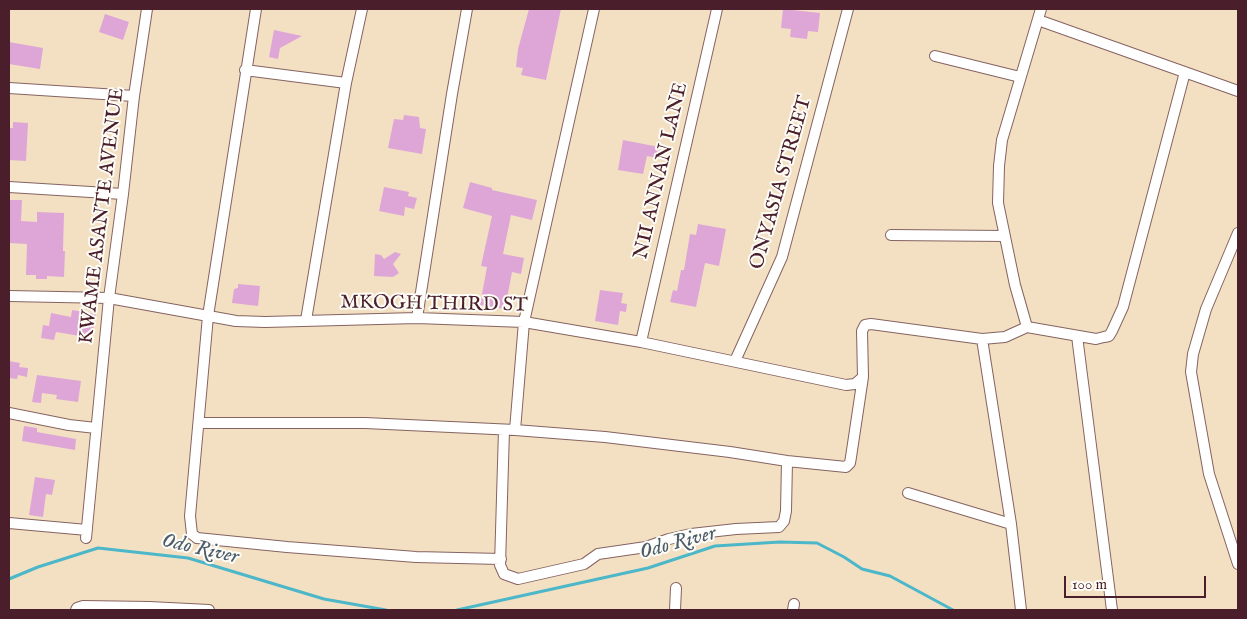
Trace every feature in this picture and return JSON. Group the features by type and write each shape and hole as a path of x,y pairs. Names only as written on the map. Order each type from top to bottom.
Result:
{"street":[{"name":"KWAME ASANTE AVENUE","path":"9,523 87,534 109,298 134,96 147,9"},
{"path":"256,9 208,316 190,516 192,534 197,538 287,547 416,557 501,559"},
{"path":"306,320 346,83 362,9"},
{"path":"417,318 467,9"},
{"path":"515,430 524,322 594,9"},
{"name":"NII ANNAN LANE","path":"641,342 717,9"},
{"name":"ONYASIA STREET","path":"735,361 782,257 848,9"},
{"path":"1027,327 1015,285 998,203 999,166 1002,140 1041,9"},
{"path":"1038,20 1238,91"},
{"path":"935,56 1020,77"},
{"path":"246,70 346,83"},
{"path":"199,423 365,423 515,430 605,437 846,467 850,463 859,381 862,331 865,325 870,324 982,339 1005,338 1027,327 1096,339 1109,336 1123,307 1185,72"},
{"path":"9,88 134,96"},
{"path":"9,187 123,194"},
{"path":"1238,233 1206,309 1193,354 1191,372 1209,474 1238,564"},
{"path":"891,235 1005,236"},
{"name":"MKOGH THIRD ST","path":"9,296 109,298 236,322 417,318 524,322 641,342 846,385 859,381"},
{"path":"1077,336 1112,610"},
{"path":"982,339 1021,610"},
{"path":"9,413 69,425 96,428"},
{"path":"504,430 500,565 504,574 518,579 584,564 598,554 646,547 691,534 779,527 784,522 786,511 787,461"},
{"path":"908,493 1010,524"},
{"path":"675,610 676,588"},
{"path":"76,610 83,606 92,606 209,610"}],"building":[{"path":"529,9 561,9 546,80 521,75 523,68 516,67 518,49"},
{"path":"783,9 820,13 818,32 808,31 807,39 790,37 791,29 781,28"},
{"path":"105,14 129,22 123,40 99,32"},
{"path":"274,30 302,36 280,48 278,59 269,57"},
{"path":"9,42 43,48 40,69 9,64"},
{"path":"404,115 419,117 420,128 426,129 422,154 388,148 394,119 403,120"},
{"path":"13,122 28,123 26,161 9,160 9,128 13,128"},
{"path":"623,140 659,147 657,158 647,156 643,174 618,170"},
{"path":"470,182 492,188 492,190 537,200 532,220 511,215 503,254 524,258 521,274 512,272 505,309 480,305 487,267 481,266 492,216 463,208"},
{"path":"384,187 409,192 408,196 417,198 414,209 405,207 404,216 379,211"},
{"path":"9,200 22,200 21,221 37,222 37,212 64,213 64,277 47,276 47,279 36,279 36,275 26,275 27,244 9,243"},
{"path":"698,224 726,229 719,266 705,263 696,307 670,302 673,290 677,291 681,270 684,270 690,234 696,235"},
{"path":"395,252 401,254 393,264 399,273 393,277 374,276 375,254 381,255 384,259"},
{"path":"238,284 260,286 258,306 232,303 234,289 238,288"},
{"path":"600,290 623,293 621,303 627,304 626,312 620,311 618,325 595,321"},
{"path":"72,310 96,314 92,338 56,332 54,340 41,338 43,325 49,326 51,313 71,317"},
{"path":"9,361 20,363 19,367 28,368 27,377 18,375 17,379 9,378"},
{"path":"37,375 81,381 78,402 56,399 57,395 42,393 41,403 32,402"},
{"path":"24,426 37,428 37,432 76,439 75,450 22,441"},
{"path":"35,477 55,480 52,495 46,494 43,517 29,515"}],"waterway":[{"name":"Odo River","path":"457,610 648,568 715,546 780,542 817,543 862,569 890,576 953,610"},
{"name":"Odo River","path":"9,579 38,567 98,548 188,558 324,599 386,610"}]}
